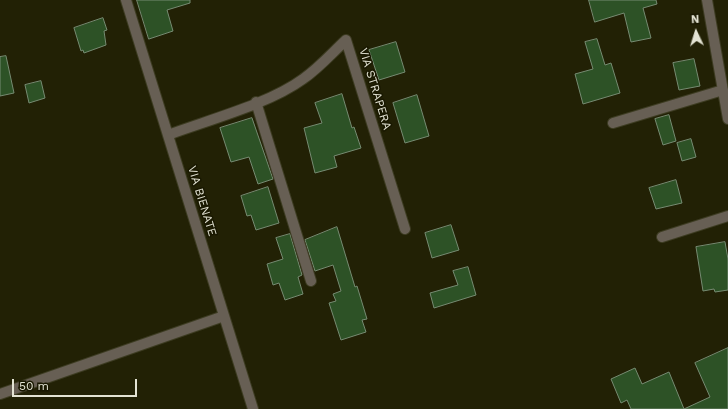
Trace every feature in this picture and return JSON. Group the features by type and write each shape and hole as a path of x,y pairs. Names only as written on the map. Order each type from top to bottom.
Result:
{"street":[{"name":"VIA BIENATE","path":"126,0 253,409"},
{"path":"707,0 728,119"},
{"name":"VIA STRAPERA","path":"168,135 256,102 286,89 305,78 346,40 405,229"},
{"path":"613,124 723,90"},
{"path":"256,102 311,281"},
{"path":"662,237 728,216"},
{"path":"0,394 224,316"}],"building":[{"path":"137,0 190,0 190,3 167,10 173,31 149,39"},
{"path":"589,0 656,0 657,4 643,8 651,38 631,42 624,13 595,22"},
{"path":"103,18 107,30 104,31 106,45 84,53 83,50 81,51 74,28"},
{"path":"597,39 605,65 611,63 620,93 583,104 575,74 593,69 585,42"},
{"path":"396,42 405,72 379,80 369,50"},
{"path":"6,56 14,93 0,96 0,57"},
{"path":"694,59 700,86 679,90 673,63"},
{"path":"41,81 45,98 29,103 25,85"},
{"path":"342,94 352,128 354,127 361,148 334,156 337,167 315,173 304,128 322,123 315,103"},
{"path":"417,95 429,136 405,143 393,103"},
{"path":"669,115 676,141 663,145 655,119"},
{"path":"252,118 273,179 258,184 249,157 231,162 220,128"},
{"path":"691,139 696,157 682,161 677,143"},
{"path":"676,180 682,203 656,209 649,188"},
{"path":"268,187 279,223 256,230 251,215 247,216 241,196"},
{"path":"451,225 459,250 432,258 425,233"},
{"path":"337,227 355,287 357,286 367,319 362,320 366,332 341,340 329,303 336,301 333,294 341,291 333,265 315,271 305,240"},
{"path":"290,234 302,275 298,277 303,294 285,300 279,283 273,285 267,264 283,259 276,238"},
{"path":"725,242 728,259 728,290 715,292 714,289 703,291 696,247"},
{"path":"468,267 476,295 434,308 430,293 458,285 453,271"},
{"path":"728,348 728,409 684,409 710,397 695,363"},
{"path":"635,368 642,384 669,372 684,409 631,409 627,400 621,403 611,379"}]}
